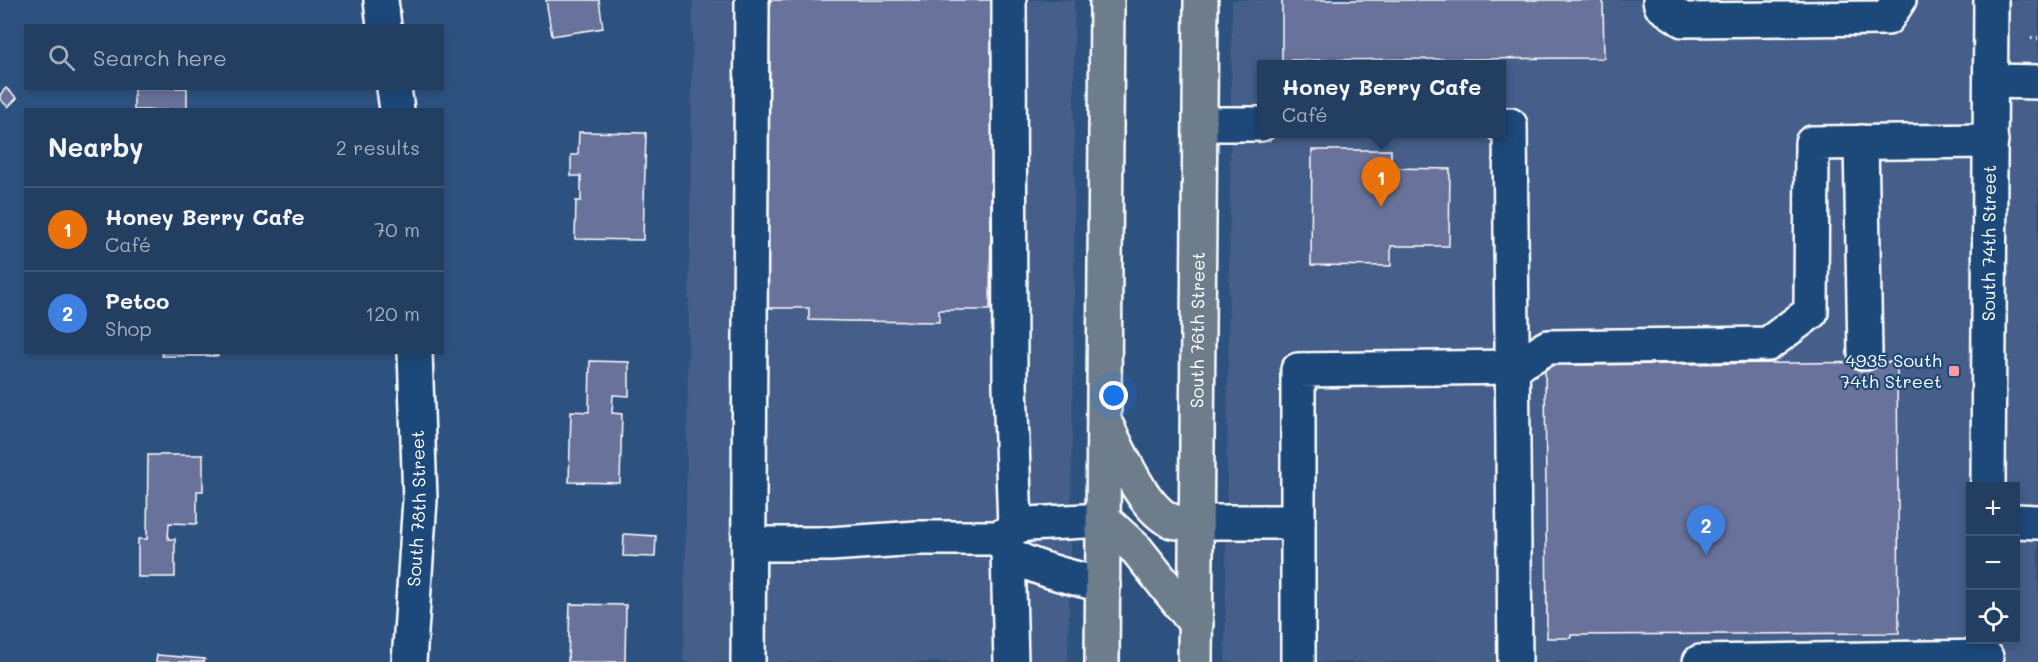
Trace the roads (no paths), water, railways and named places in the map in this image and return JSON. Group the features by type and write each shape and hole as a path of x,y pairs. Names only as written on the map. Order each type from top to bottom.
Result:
{"main road":[{"path":"1102,662 1107,0"},
{"name":"South 76th Street","path":"1195,662 1201,0"},
{"path":"1104,421 1144,497 1156,512 1173,521 1195,522"},
{"path":"1104,520 1137,550 1196,624"}],"street":[{"path":"381,0 384,24"},
{"path":"748,662 752,0"},
{"path":"1010,0 1008,539 1011,662"},
{"path":"1660,0 1661,5 1683,20 1887,18 1899,0"},
{"name":"South 74th Street","path":"1988,482 1991,0"},
{"path":"1991,81 2038,82"},
{"path":"394,90 397,108"},
{"path":"1200,124 1257,124"},
{"path":"1506,126 1510,126 1515,662"},
{"path":"1298,662 1298,370 1514,367 1548,347 1768,344 1811,312 1812,143 1991,141"},
{"path":"1861,142 1865,353"},
{"name":"South 78th Street","path":"410,662 420,500 415,354"},
{"path":"749,544 831,544 917,538 1008,539 1028,524 1104,520"},
{"path":"2020,521 2038,522"},
{"path":"1195,522 1298,522"},
{"path":"1008,539 1020,559 1103,585"},
{"path":"1700,662 1986,653"}],"place":[{"name":"Honey Berry Cafe","path":"1381,207"},
{"name":"4935 South 74th Street","path":"1954,371"},
{"name":"Petco","path":"1706,555"}]}
